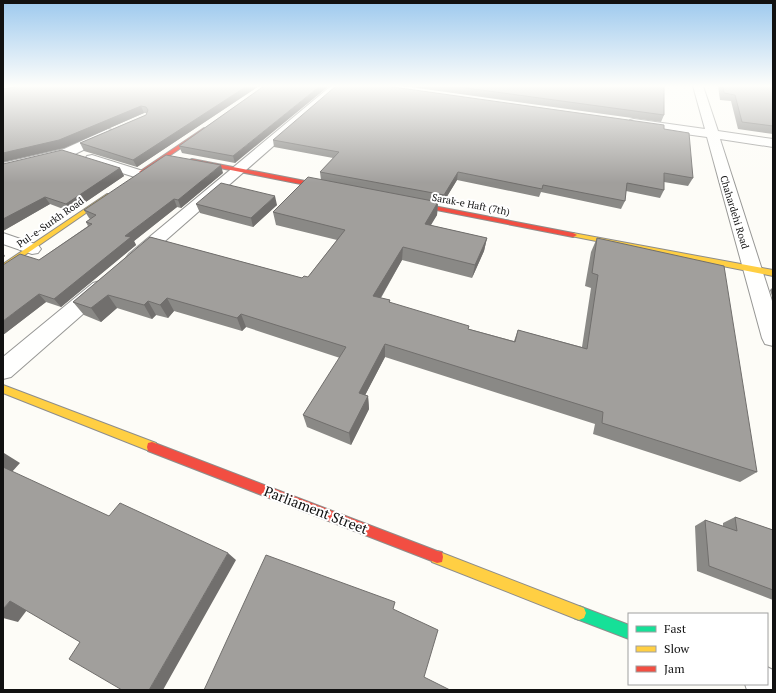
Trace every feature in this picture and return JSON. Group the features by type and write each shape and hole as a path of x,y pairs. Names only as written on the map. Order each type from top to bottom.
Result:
{"street":[{"path":"3,370 299,118"},
{"name":"Chahardehi Road","path":"707,118 773,338"},
{"path":"619,121 773,144"},
{"name":"Pul-e-Surkh Road","path":"3,268 210,125"},
{"path":"6,162 68,152 119,129"},
{"path":"68,152 138,174"},
{"path":"166,156 339,190"},
{"name":"Sarak-e Haft (7th)","path":"402,202 773,273"},
{"path":"3,238 32,248"},
{"name":"Parliament Street","path":"3,389 628,632"}],"building":[{"path":"3,118 111,118 59,140 3,153"},
{"path":"138,118 197,118 133,160 80,143"},
{"path":"218,118 280,118 233,156 179,146"},
{"path":"298,118 617,118 664,125 664,129 689,133 693,178 664,173 664,190 627,183 625,201 543,185 542,189 458,172 444,195 320,172 339,152 273,140"},
{"path":"741,118 773,118 773,126 742,122"},
{"path":"62,150 120,168 66,204 45,197 3,219 3,164"},
{"path":"166,155 221,165 178,200 174,199 125,236 131,237 54,299 39,294 3,321 3,265 20,254 39,260 92,224 86,222 96,215 84,210"},
{"path":"308,177 438,202 425,224 487,238 475,265 403,247 373,296 390,300 389,302 469,326 468,329 515,342 518,330 587,349 598,275 592,273 597,238 724,266 757,472 602,423 603,412 385,344 359,393 368,396 349,433 303,415 346,347 241,314 237,318 167,298 160,305 148,301 144,305 108,295 91,308 73,302 150,237 302,278 304,276 308,277 345,230 273,212"},
{"path":"221,183 275,196 251,218 196,204"},
{"path":"3,467 109,516 120,503 228,553 149,690 122,690 69,659 80,642 10,601 3,609"},
{"path":"735,517 773,530 773,590 709,566 705,520 737,531"},
{"path":"266,555 395,602 393,609 438,630 424,677 450,690 204,690"}],"traffic: fast":[{"path":"579,613 628,632"}],"traffic: slow":[{"path":"3,268 109,195"},
{"path":"573,235 773,273"},
{"path":"3,389 152,447"},
{"path":"437,557 579,613"}],"traffic: jam":[{"path":"142,172 204,130"},
{"path":"192,161 331,188"},
{"path":"408,203 573,235"},
{"path":"152,447 437,557"}]}
